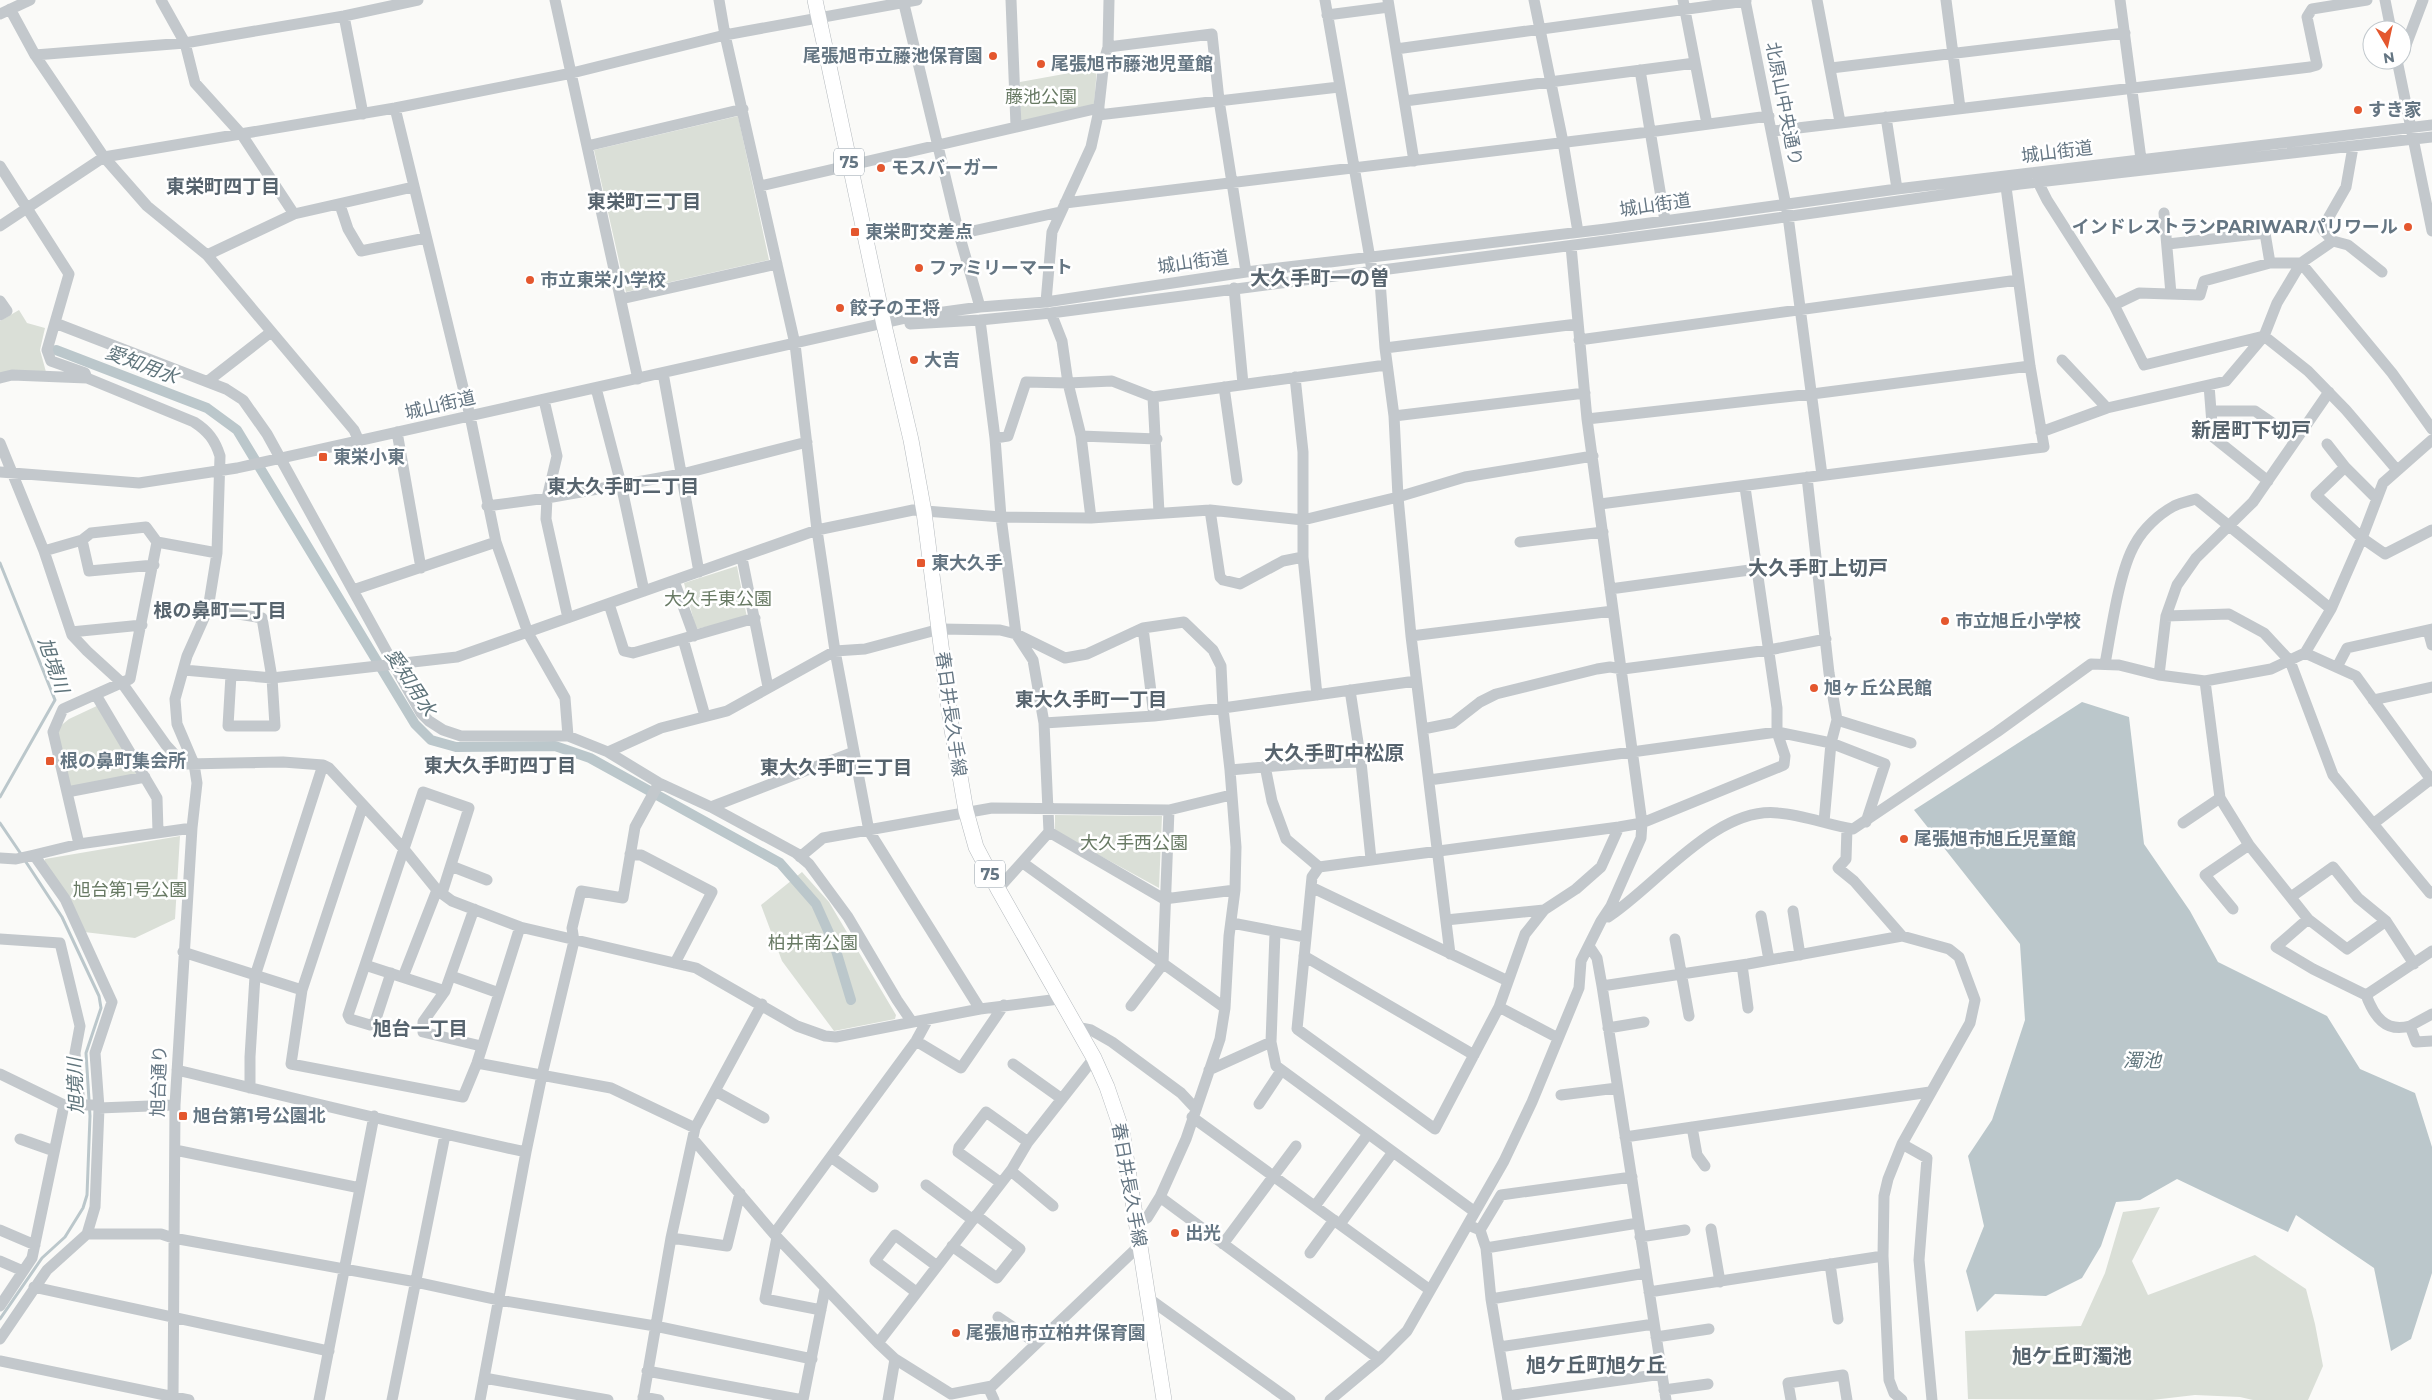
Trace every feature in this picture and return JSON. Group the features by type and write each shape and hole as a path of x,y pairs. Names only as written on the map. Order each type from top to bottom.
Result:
{"main road":[{"name":"春日井長久手線","path":"814,0 884,325 911,440 924,512 951,724 966,811 976,847 1059,999 1094,1058 1107,1087 1122,1131 1164,1400"}],"street":[{"path":"30,0 5,12 104,157 147,206 207,255 354,430 359,441"},
{"path":"161,0 185,43 195,84 242,135 294,214"},
{"path":"36,55 185,43 344,16 414,0"},
{"path":"556,0 638,379"},
{"path":"719,0 725,35 795,344 817,530 835,651 869,831 980,1009"},
{"path":"0,226 104,157 395,108 572,73 725,35 819,19 903,1 917,0"},
{"path":"1011,0 1016,126"},
{"path":"1046,302 1052,232 1091,147 1099,112 1104,61 1108,47 1109,0"},
{"path":"1325,0 1372,270 1380,281 1384,348 1394,416 1398,497 1411,636 1450,954"},
{"path":"1534,0 1563,142 1578,232"},
{"path":"1817,0 1840,122"},
{"path":"1946,0 1960,108"},
{"path":"2120,0 2141,159"},
{"path":"1772,131 2317,65 2307,17 2312,9 2367,0"},
{"path":"2384,0 2389,20"},
{"path":"2412,29 2423,0"},
{"path":"903,1 959,234 980,307"},
{"path":"1396,49 1540,30 1684,5 1745,1"},
{"name":"北原山中央通り","path":"1745,1 1787,210 1822,475"},
{"path":"1327,15 1388,3 1414,161"},
{"path":"1684,5 1707,124"},
{"path":"344,16 363,114"},
{"path":"1831,68 2125,33"},
{"path":"1108,47 1212,34 1218,100 1246,272"},
{"path":"1405,101 1695,63"},
{"path":"1640,70 1664,221"},
{"path":"2399,70 2413,140 2429,200 2432,231"},
{"path":"760,186 1016,126 1099,112 1339,87"},
{"path":"395,108 470,416 496,542 528,633 565,698 568,736"},
{"path":"587,146 743,109"},
{"path":"959,234 1063,208 1231,183 1769,116"},
{"path":"1886,116 1897,189"},
{"name":"城山街道","path":"884,325 980,320 1051,313 1372,270 1571,246 1787,210 1897,189 2432,125"},
{"name":"城山街道","path":"0,472 139,484 237,468 884,325 915,316 980,307 1046,302 1246,272 1664,221 2006,187 2432,137"},
{"path":"2353,147 2346,187 2322,230 2333,241 2348,245 2382,272"},
{"path":"0,166 69,274 47,350 51,361 85,373 86,378 12,375 0,378"},
{"path":"2038,182 2047,200 2114,305 2144,365 2264,336"},
{"path":"207,255 294,214 413,187"},
{"path":"1600,504 1745,487 1807,477 2044,447 2030,366 2006,187"},
{"path":"340,205 348,229 361,251 426,238"},
{"path":"2164,212 2171,294"},
{"path":"2168,244 2266,233 2270,263"},
{"path":"2041,432 2107,408 2226,381 2264,336 2277,303 2302,263 2333,241"},
{"path":"1330,1400 1379,1359 1407,1331 1504,1162 1532,1102 1579,988 1581,961 1601,921 1611,906 1641,838 1642,824 1623,669 1613,611 1587,419 1571,246"},
{"path":"2114,305 2139,293 2200,295 2204,281 2270,263 2302,263"},
{"path":"2302,263 2392,373 2432,429"},
{"path":"621,299 777,264"},
{"path":"1579,340 2018,280"},
{"path":"1234,288 1243,384"},
{"path":"0,301 6,311 0,315"},
{"path":"1051,313 1062,341 1068,383 1081,436 1091,518"},
{"path":"980,320 995,438 1001,517 1016,634 1032,660 1044,723 1049,832 998,889"},
{"path":"54,323 208,381 242,400 268,434 277,459 353,590 390,665 421,713 444,730 468,736 568,736 608,752 659,782 711,807 800,857 824,883 848,917 912,1022"},
{"path":"1384,348 1577,324"},
{"path":"208,381 272,332"},
{"path":"2264,336 2308,371 2329,392 2397,470"},
{"path":"2062,360 2107,408"},
{"path":"995,438 1008,436 1026,382 1112,381 1153,397 1386,365"},
{"path":"1587,419 1812,394 2030,366"},
{"path":"663,373 699,572"},
{"path":"1295,377 1303,452 1304,557 1317,695"},
{"name":"旭台通り","path":"86,378 194,422 206,430 216,443 220,456 217,553 208,609 187,656 175,699 177,724 194,764 197,783 192,828 175,1105 173,1398"},
{"path":"2209,385 2213,437 2268,481"},
{"path":"1224,387 1237,480"},
{"path":"596,388 621,484 644,591"},
{"path":"2158,675 2166,616 2177,585 2196,558 2253,502 2329,392"},
{"path":"1394,416 1585,393"},
{"path":"1153,397 1160,513"},
{"path":"544,400 557,456 547,498 546,519 568,618"},
{"path":"2211,411 2255,410 2296,439"},
{"path":"397,432 420,568"},
{"path":"1081,436 1157,439"},
{"path":"1601,921 1612,914 1677,858 1718,830 1764,813 1778,812 1854,829 1997,732 2091,664 2105,664 2158,675 2204,681 2270,669 2305,653 2331,609 2362,538 2383,483 2432,440"},
{"path":"488,506 547,498 682,474 807,442"},
{"path":"0,443 44,551 71,632 87,651 122,683 177,757 188,764 283,762 323,765 329,768 440,891 452,901 520,927 696,968 798,1026 825,1036 836,1037 980,1009 1059,999"},
{"path":"2327,444 2345,467 2376,499"},
{"path":"184,670 272,678 457,657 817,530 913,510 1001,517 1091,518 1210,510 1303,520 1398,497 1465,477 1593,456"},
{"path":"2345,467 2316,495 2362,538 2385,554 2432,530"},
{"path":"1807,477 1837,720 1831,743 1824,822"},
{"path":"1619,826 1601,867 1576,889 1544,910 1525,934 1499,1007 1435,1129 1297,1029 1312,877 1319,867 1371,859 1438,852 1619,826 1642,824 1784,764 1785,756 1777,732 1777,708 1745,487"},
{"path":"2105,664 2127,562 2135,543 2144,530 2174,506 2196,499 2331,609"},
{"path":"1210,510 1220,576 1223,580 1240,584 1283,561 1304,557"},
{"path":"44,551 82,540 91,533 146,527 157,542 217,553"},
{"path":"1520,542 1603,532"},
{"path":"82,540 89,571 154,565"},
{"path":"79,844 53,732 63,709 130,679 154,565 157,542"},
{"path":"353,590 496,542"},
{"path":"742,558 768,687"},
{"path":"1610,588 1757,569"},
{"path":"674,581 705,716"},
{"path":"609,604 624,651 633,653 755,618"},
{"path":"208,609 262,618 272,678 275,726 228,726 231,674"},
{"path":"1411,636 1613,611"},
{"path":"2166,616 2229,614 2264,634 2290,661 2333,775 2430,893 2432,892"},
{"path":"608,752 661,728 727,710 835,651 865,649 940,629 1000,630 1016,634 1065,658 1087,654 1143,628 1184,622 1213,650 1221,666 1236,847 1235,890 1229,936 1225,1008 1220,1039 1186,1139 1160,1197 1147,1218 1136,1224"},
{"path":"71,632 142,625"},
{"path":"1143,628 1154,716"},
{"path":"2337,667 2347,648 2430,630 2432,645"},
{"path":"1423,729 1453,723 1480,702 1496,694 1597,669 1610,667 1623,669 1768,650 1826,639"},
{"path":"2305,653 2356,676 2431,780 2373,824"},
{"path":"1044,723 1154,716 1416,681"},
{"path":"2204,681 2220,798 2249,845 2308,919 2347,949 2386,921"},
{"path":"2373,700 2432,687"},
{"path":"1350,690 1361,762 1371,859"},
{"path":"96,695 157,798 158,832"},
{"path":"1837,720 1911,743"},
{"path":"1429,780 1777,732 1831,743 1885,764 1866,822"},
{"path":"711,807 854,752"},
{"path":"1230,770 1265,766 1361,762"},
{"path":"250,1088 255,976 323,765"},
{"path":"1265,766 1272,801 1286,839 1319,867"},
{"path":"67,792 145,777"},
{"path":"480,1400 526,1152 574,941 572,928 581,891 624,898 635,827 659,782"},
{"path":"391,973 374,1022 370,1025 350,1019 348,1015 423,792 469,808 451,866 403,977"},
{"path":"800,857 823,838 869,831 966,811 992,808 1169,810 1231,796"},
{"path":"2183,823 2220,798"},
{"path":"363,805 302,990 291,1064 463,1097 477,1063 520,927"},
{"path":"1132,1006 1163,964 1164,898 1169,810"},
{"path":"0,858 16,859 79,844 192,828"},
{"path":"1847,828 1846,859 1838,868 1854,881 1902,936"},
{"path":"1049,832 1164,898 1235,890"},
{"path":"2233,909 2205,875 2249,845"},
{"path":"630,854 641,855 712,892 675,963"},
{"path":"0,1339 47,1270 87,1234 96,1207 92,1106 94,1053 112,1002 65,899 34,856"},
{"path":"1023,863 1225,1008"},
{"path":"451,866 487,880"},
{"path":"2291,897 2333,867 2358,898 2386,921 2414,964"},
{"path":"1311,887 1508,981"},
{"path":"474,910 445,991 423,1022 423,1032 482,1046"},
{"path":"1446,920 1544,910"},
{"path":"1793,910 1800,955"},
{"path":"1761,916 1769,960"},
{"path":"2308,919 2276,947 2313,969 2366,995 2373,1014 2386,1025 2401,1029 2432,1014"},
{"path":"1232,923 1275,933 1305,937"},
{"path":"1275,933 1271,1042 1276,1066 1475,1212"},
{"path":"1602,986 1742,965 1902,936 1949,949 1959,957 1975,1000 1970,1022 1902,1144 1888,1179 1884,1196 1883,1256 1890,1380 1894,1393 1902,1400"},
{"path":"0,938 60,943 80,1026 75,1053 92,1106"},
{"path":"1675,939 1689,1016"},
{"path":"1589,946 1597,958 1602,986 1665,1395 1708,1384"},
{"path":"2366,995 2432,951"},
{"path":"184,952 302,990"},
{"path":"1304,956 1474,1055"},
{"path":"365,965 445,991"},
{"path":"1742,965 1748,1008"},
{"path":"451,976 499,993"},
{"path":"658,1400 643,1399 671,1238 694,1133 762,1004"},
{"path":"916,1041 961,1068 1004,1005"},
{"path":"1499,1007 1558,1038"},
{"path":"821,1310 765,1300 776,1235 916,1041 928,1019"},
{"path":"1608,1028 1644,1022"},
{"path":"2410,1026 2416,1042 2432,1040"},
{"path":"1076,1028 1091,1030 1112,1042 1181,1093 1194,1113 1273,1176 1430,1290"},
{"path":"1209,1070 1271,1042"},
{"path":"878,1342 1011,1171 1028,1142 1094,1058"},
{"path":"477,1063 611,1088 694,1133 740,1193 825,1289 895,1359 951,1394 992,1386 1140,1245"},
{"path":"1013,1064 1062,1099"},
{"path":"177,1070 374,1116 445,1135 526,1152"},
{"path":"1259,1104 1281,1071"},
{"path":"0,1074 64,1105 175,1105"},
{"path":"1561,1095 1618,1088"},
{"path":"715,1091 764,1118"},
{"path":"1625,1137 1930,1092"},
{"path":"0,1306 32,1258 64,1105"},
{"path":"1001,1183 958,1152 959,1147 986,1112 1028,1142"},
{"path":"319,1400 374,1116"},
{"path":"1692,1127 1697,1155 1704,1166"},
{"path":"1315,1206 1368,1134"},
{"path":"392,1400 445,1135"},
{"path":"20,1139 54,1151"},
{"path":"1902,1144 1927,1158 1919,1260 1932,1400"},
{"path":"1223,1244 1296,1146"},
{"path":"175,1150 360,1188"},
{"path":"1310,1252 1337,1222 1393,1152"},
{"path":"831,1157 873,1187"},
{"path":"1011,1171 1054,1206"},
{"path":"1480,1230 1502,1195 1632,1176"},
{"path":"926,1186 1020,1249 997,1278 952,1246"},
{"path":"671,1238 727,1246 740,1193"},
{"path":"1160,1197 1379,1359"},
{"path":"1486,1248 1638,1223"},
{"path":"1468,1225 1480,1230 1486,1248 1491,1299 1508,1398 1662,1374"},
{"path":"1711,1228 1720,1282"},
{"path":"0,1230 35,1245"},
{"path":"1640,1237 1685,1230"},
{"path":"87,1234 162,1234 173,1238 416,1282 500,1300 655,1326 812,1359"},
{"path":"916,1292 875,1261 895,1235 937,1266"},
{"path":"1649,1292 1883,1256"},
{"path":"0,1261 23,1271"},
{"path":"1830,1264 1838,1319"},
{"path":"1491,1299 1646,1273"},
{"path":"34,1287 329,1352"},
{"path":"647,1371 803,1400 825,1289"},
{"path":"1148,1298 1290,1400"},
{"path":"998,1318 1036,1343"},
{"path":"1499,1347 1654,1324"},
{"path":"1656,1337 1709,1329"},
{"path":"888,1400 895,1359"},
{"path":"0,1361 189,1400"},
{"path":"1790,1400 1788,1383 1843,1375 1847,1400"},
{"path":"484,1378 608,1400"},
{"path":"988,1387 994,1400"}],"green space":[{"name":"藤池公園","path":"1097,68 1094,105 1021,121 1020,82"},
{"path":"738,116 769,260 626,292 594,150"},
{"path":"19,310 27,323 45,328 40,350 46,372 0,375 0,321"},
{"name":"大久手東公園","path":"737,566 747,618 696,629 684,583"},
{"path":"101,704 138,774 71,792 53,732 69,719"},
{"name":"大久手西公園","path":"1055,815 1162,816 1159,888 1055,831"},
{"name":"旭台第1号公園","path":"180,836 175,919 135,938 84,932 44,865 45,859"},
{"name":"柏井南公園","path":"802,872 829,902 896,1015 895,1019 834,1031 782,961 761,905"},
{"path":"2160,1207 2132,1261 2148,1295 2255,1255 2306,1289 2323,1366 2308,1400 2253,1400 2240,1397 2195,1395 2152,1400 1968,1399 1965,1331 2081,1326 2105,1273 2123,1212"}],"water":[{"name":"濁池","path":"2082,702 2129,717 2144,844 2190,911 2218,962 2327,1016 2360,1069 2415,1093 2432,1147 2432,1273 2411,1339 2391,1351 2374,1268 2296,1215 2288,1232 2177,1179 2140,1200 2116,1202 2101,1246 2082,1278 2046,1296 1995,1294 1977,1312 1966,1271 1984,1226 1968,1156 1992,1120 2025,1020 2020,944 1914,810"}],"waterway":[{"name":"愛知用水","path":"56,350 207,408 237,430 415,724 431,740 456,747 555,746 590,758 780,863 816,904 834,944 851,1000"},
{"name":"旭境川","path":"0,563 55,700 0,797"},
{"name":"旭境川","path":"0,823 21,854"},
{"name":"旭境川","path":"0,1319 42,1258 65,1237 83,1208 87,1195 90,1116 86,1053 101,1008 99,996 62,917 24,859"}],"place":[{"name":"尾張旭市立藤池保育園","path":"993,56"},
{"name":"尾張旭市藤池児童館","path":"1041,64"},
{"name":"すき家","path":"2358,110"},
{"name":"モスバーガー","path":"881,168"},
{"name":"インドレストランPARIWARパリワール","path":"2408,227"},
{"name":"東栄町交差点","path":"855,232"},
{"name":"ファミリーマート","path":"919,268"},
{"name":"市立東栄小学校","path":"530,280"},
{"name":"餃子の王将","path":"840,308"},
{"name":"大吉","path":"914,360"},
{"name":"東栄小東","path":"323,457"},
{"name":"東大久手","path":"921,563"},
{"name":"市立旭丘小学校","path":"1945,621"},
{"name":"旭ヶ丘公民館","path":"1814,688"},
{"name":"根の鼻町集会所","path":"50,761"},
{"name":"尾張旭市旭丘児童館","path":"1904,839"},
{"name":"旭台第1号公園北","path":"183,1116"},
{"name":"出光","path":"1175,1233"},
{"name":"尾張旭市立柏井保育園","path":"956,1333"}],"district":[{"name":"東栄町四丁目","path":"223,186"},
{"name":"東栄町三丁目","path":"644,201"},
{"name":"大久手町一の曽","path":"1320,278"},
{"name":"新居町下切戸","path":"2251,430"},
{"name":"東大久手町二丁目","path":"623,486"},
{"name":"大久手町上切戸","path":"1818,568"},
{"name":"根の鼻町二丁目","path":"220,610"},
{"name":"東大久手町一丁目","path":"1091,699"},
{"name":"大久手町中松原","path":"1334,753"},
{"name":"東大久手町四丁目","path":"500,765"},
{"name":"東大久手町三丁目","path":"836,767"},
{"name":"旭台一丁目","path":"420,1028"},
{"name":"旭ケ丘町濁池","path":"2072,1356"},
{"name":"旭ケ丘町旭ケ丘","path":"1596,1365"}]}
